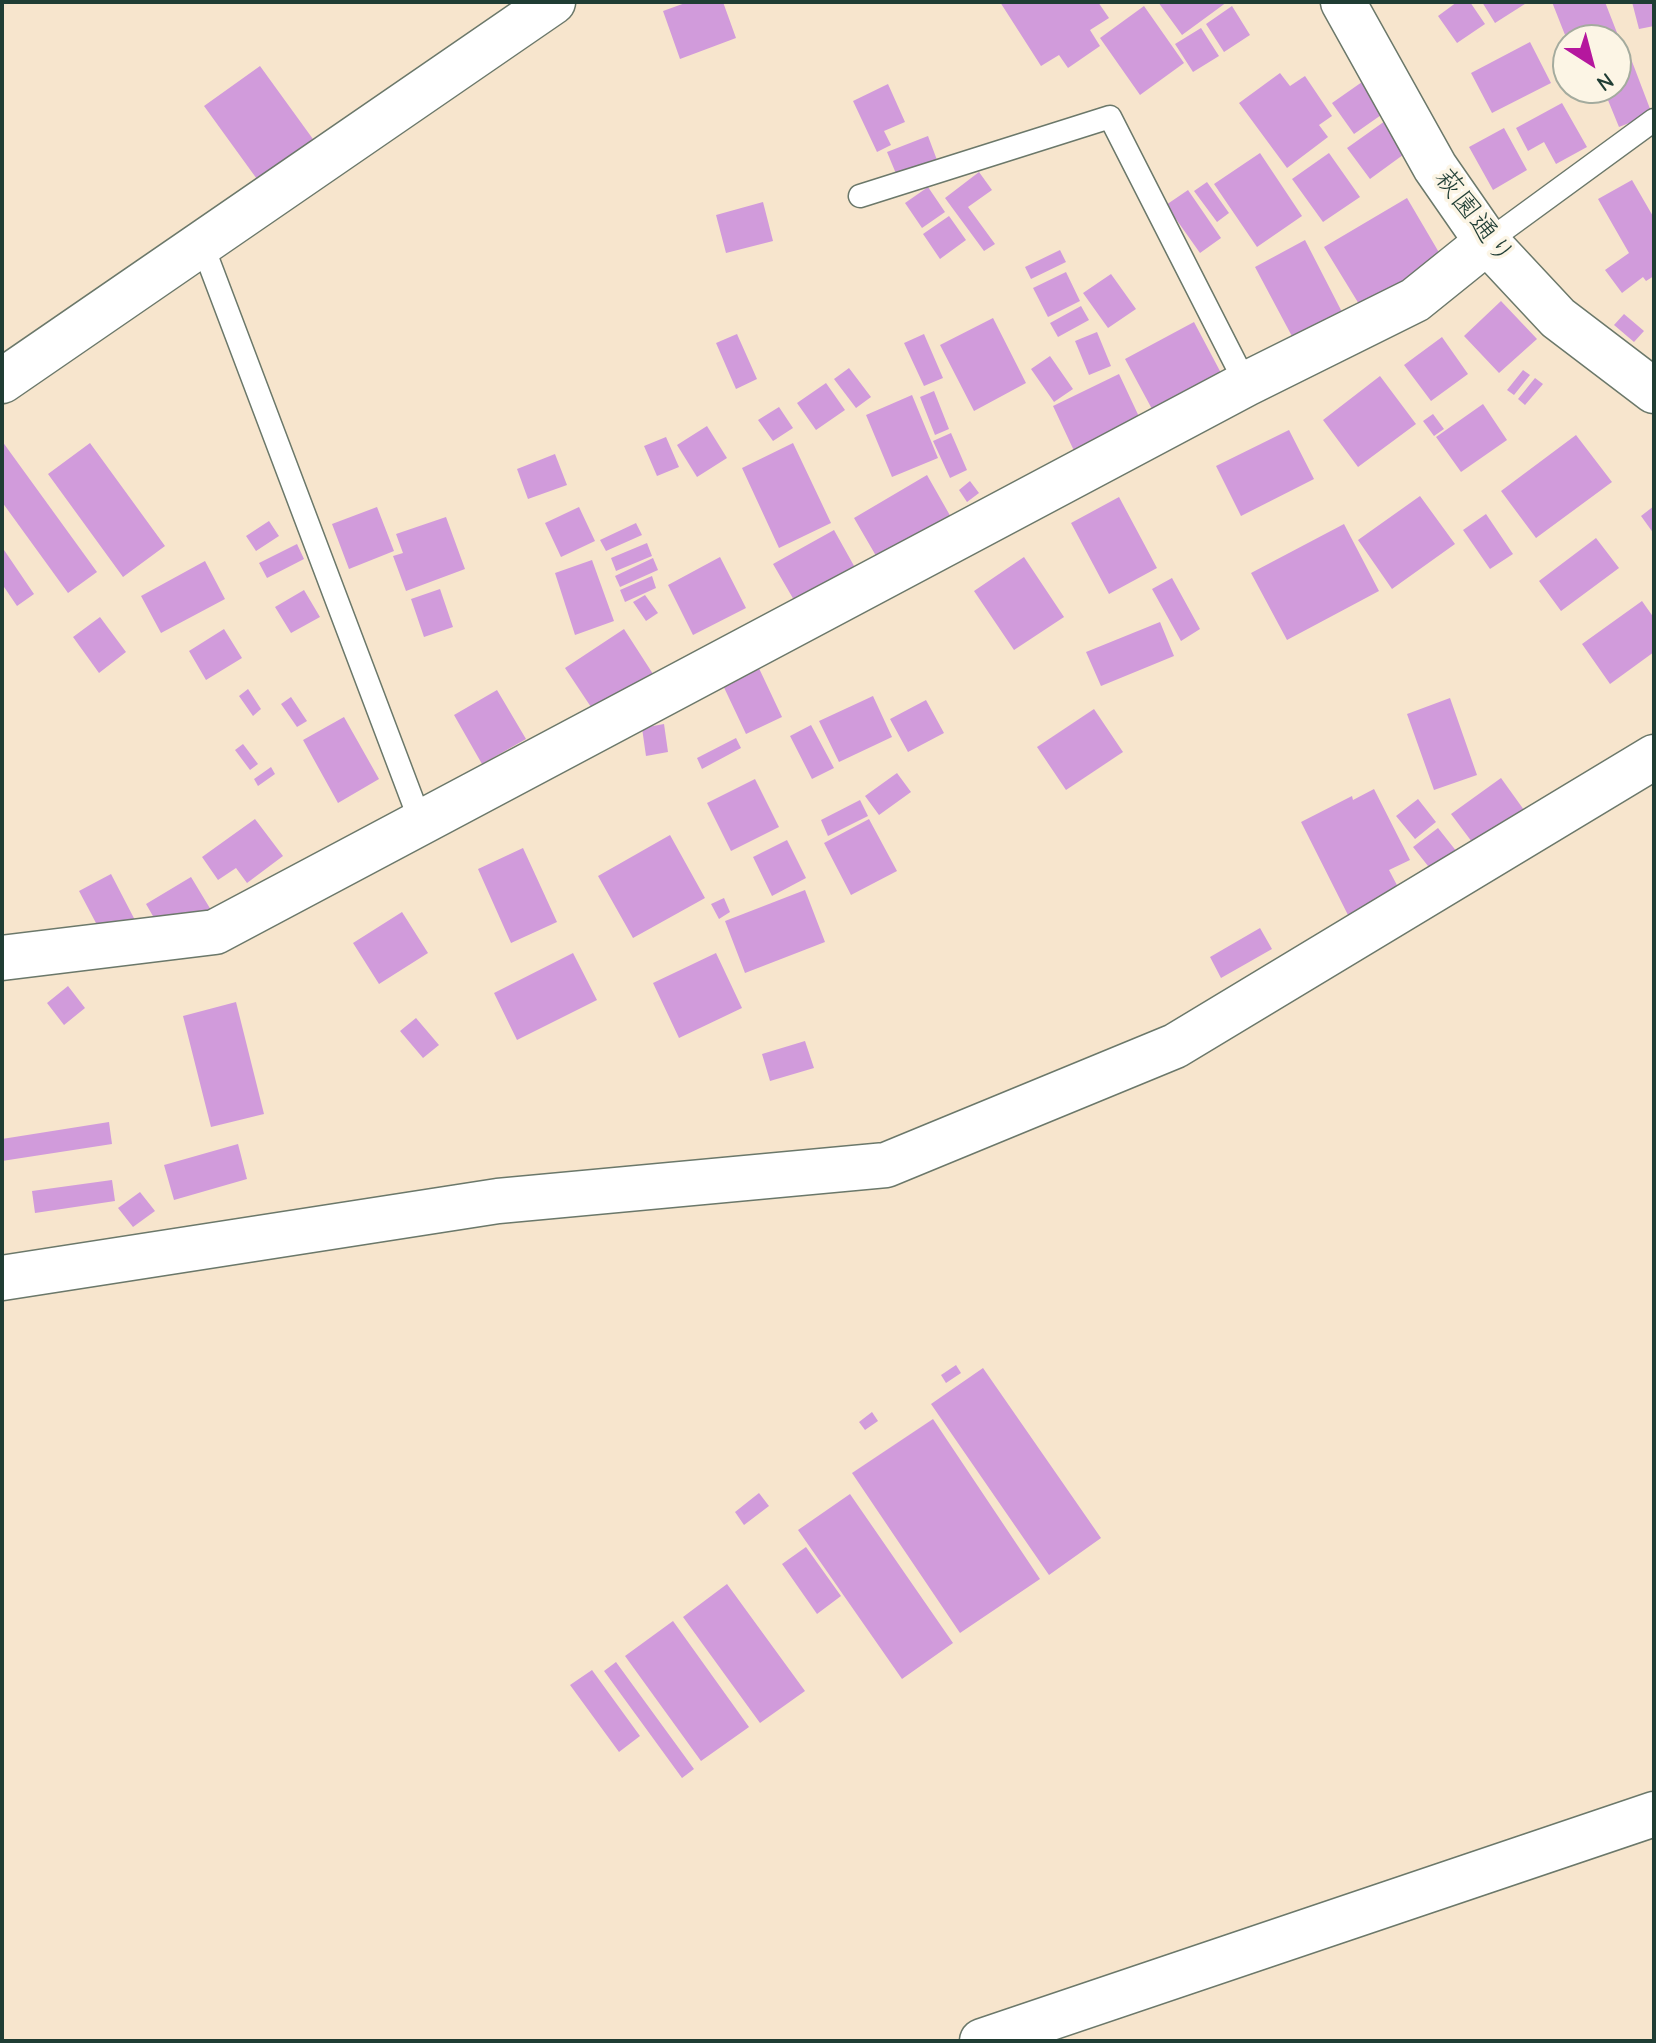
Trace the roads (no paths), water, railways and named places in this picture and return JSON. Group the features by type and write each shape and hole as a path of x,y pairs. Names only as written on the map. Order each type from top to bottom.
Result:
{"street":[{"path":"2,381 553,2"},
{"name":"萩園通り","path":"1343,2 1435,167 1487,242 1558,318 1654,391"},
{"path":"2,958 215,932 1246,384 1415,300 1487,242"},
{"path":"2,1278 498,1201 886,1165 1175,1046 1654,757"},
{"path":"982,2041 1654,1814"}],"lane":[{"path":"860,196 1110,117 1246,384"},
{"path":"1487,242 1654,120"},
{"path":"202,244 421,823"}]}
